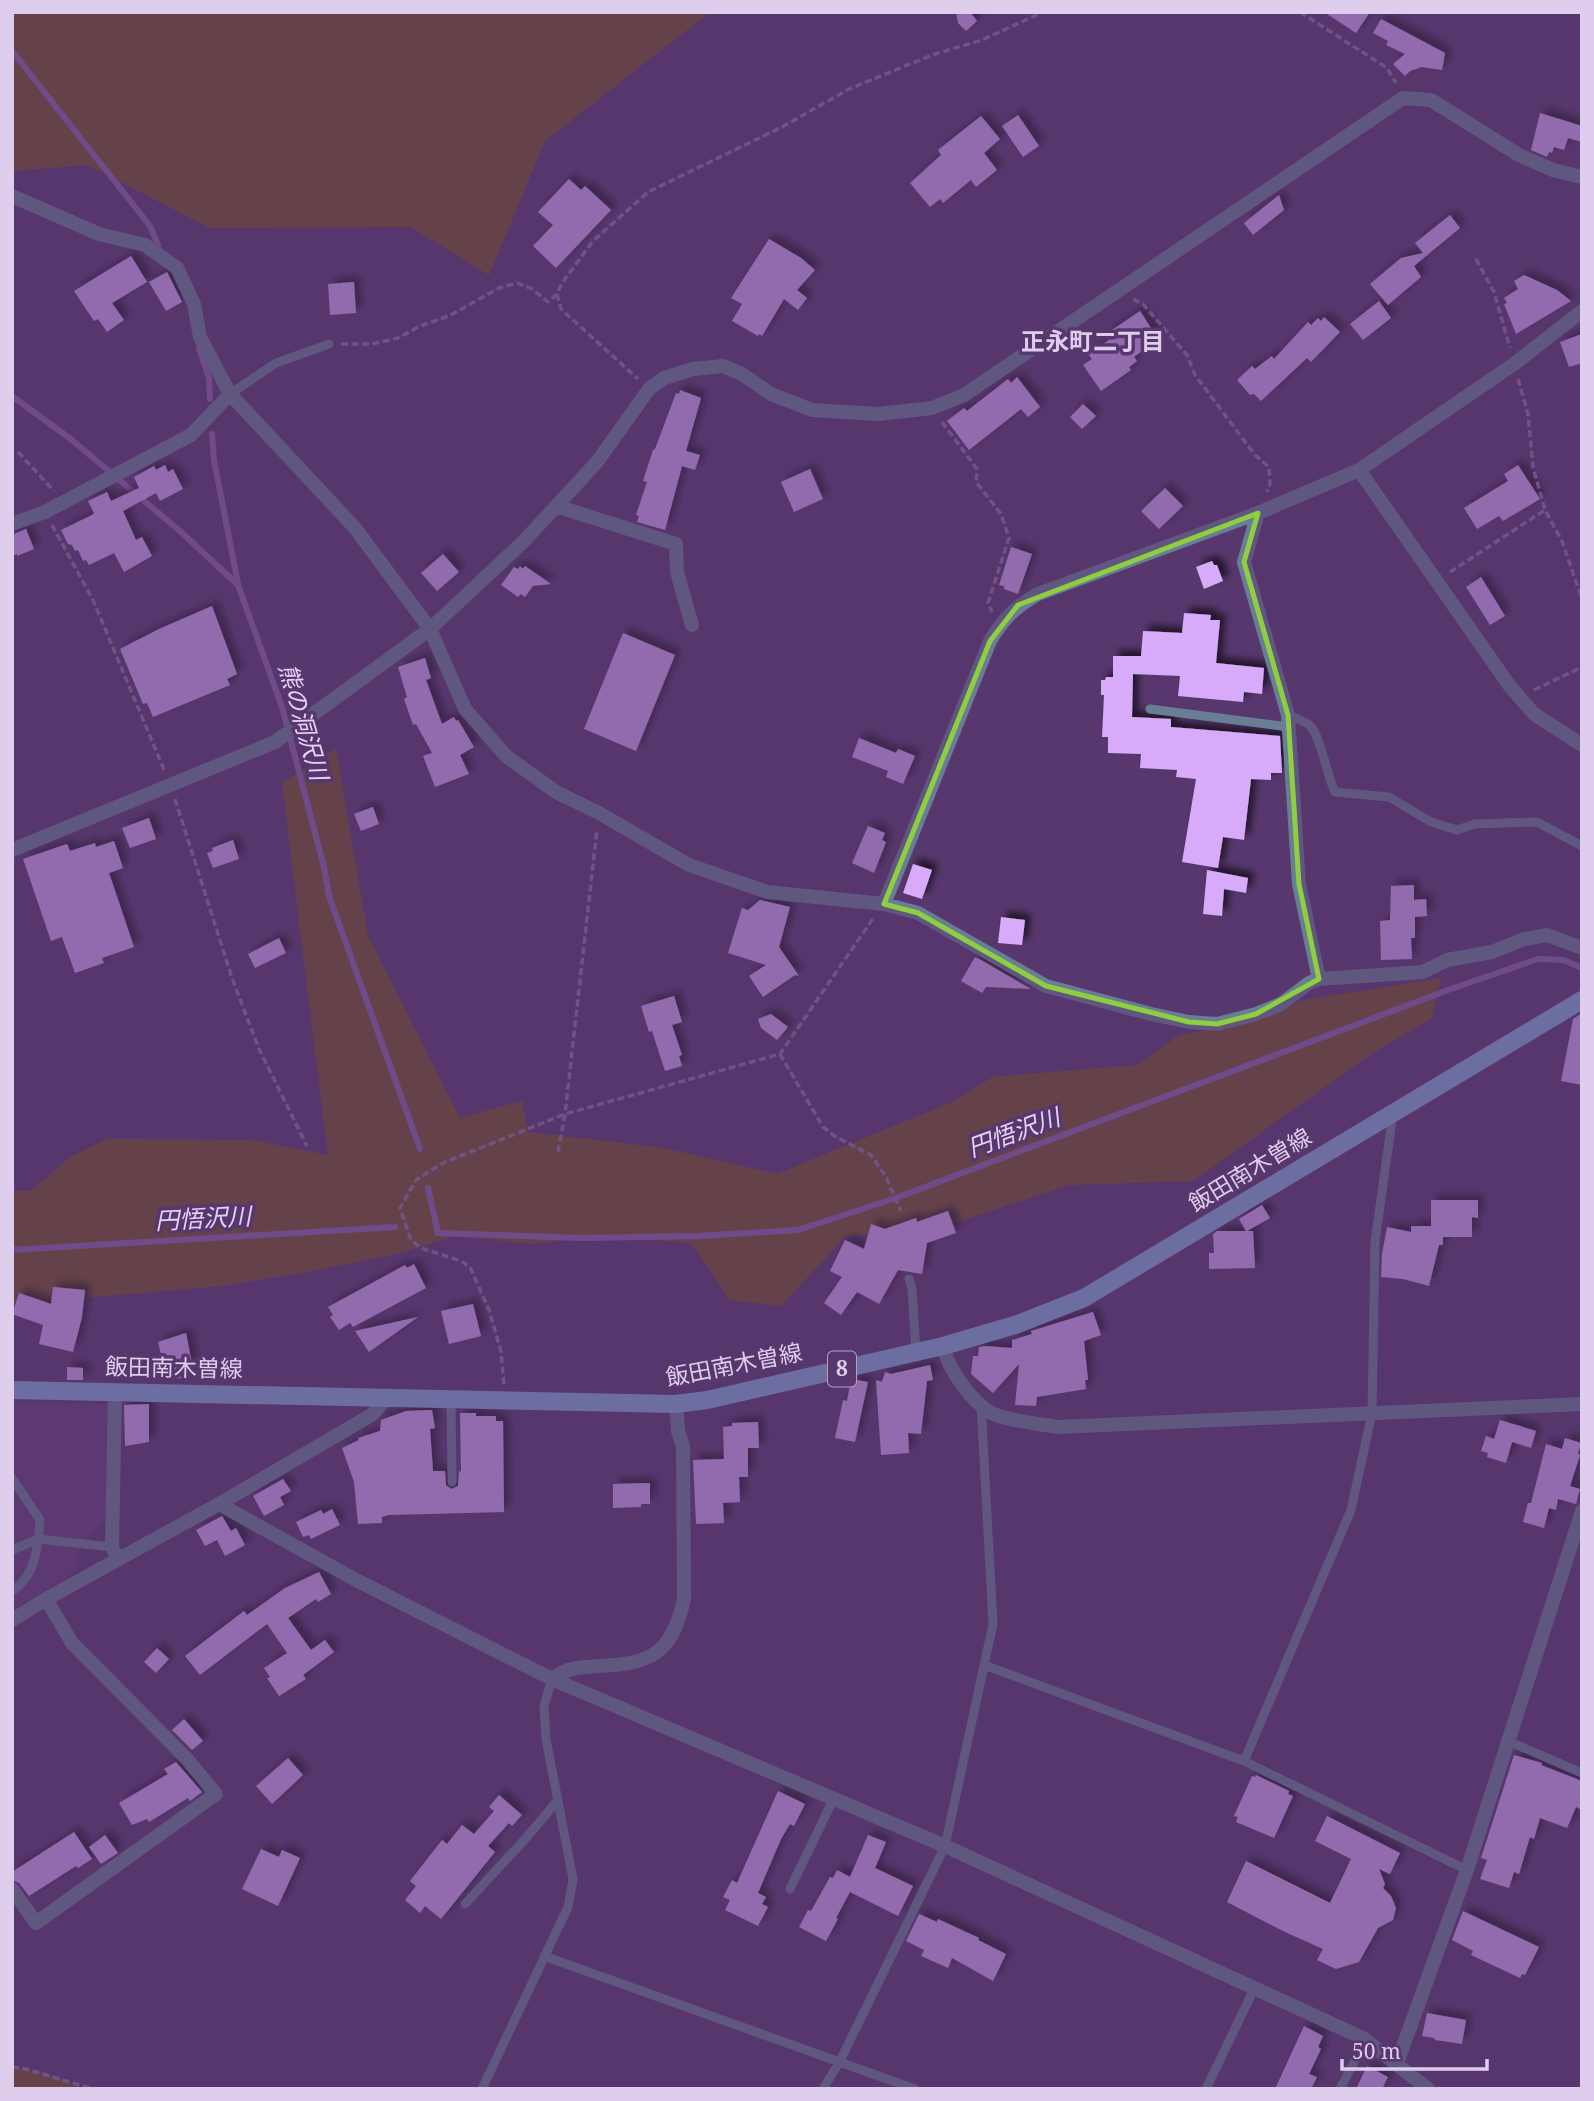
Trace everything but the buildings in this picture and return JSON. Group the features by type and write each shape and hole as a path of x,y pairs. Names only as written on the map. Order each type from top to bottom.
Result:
{"main road":[{"name":"飯田南木曽線","path":"12,1390 676,1404 707,1400 916,1353 1015,1325 1084,1298 1582,1000"}],"street":[{"path":"12,850 275,742 430,629 523,542 597,462 649,389 664,379 693,369 723,366 742,374 771,394 812,410 878,414 932,408 964,395 1404,98 1431,100 1519,155 1553,170 1582,177"},
{"path":"12,196 99,233 145,245 177,268 194,304 200,337 230,394 355,528 430,629 465,709 506,756 556,792 599,813 689,865 767,892 884,904 918,913 1046,986 1189,1022 1217,1024 1256,1014 1281,1004 1309,983 1319,979 1423,972 1447,960 1492,951 1524,939 1547,935 1582,948"},
{"path":"884,904 990,641 998,627 1018,605 1038,594 1258,513 1359,471 1514,364 1582,311"},
{"path":"12,524 45,512 191,435 230,394"},
{"path":"1359,471 1520,697 1534,713 1582,744"},
{"path":"556,506 676,544 677,572 691,625"},
{"path":"1258,513 1244,562 1289,721 1299,884 1319,979"},
{"path":"943,1346 946,1358 960,1383 996,1416 1058,1427 1582,1404"},
{"path":"115,1391 115,1554"},
{"path":"12,1620 115,1554 219,1504 373,1414 387,1397"},
{"path":"552,1679 577,1666 632,1664 648,1658 670,1640 679,1622 684,1599 683,1446 678,1431 676,1404"},
{"path":"219,1504 356,1580 552,1679 945,1846 1363,2039 1428,2089"},
{"path":"1397,2063 1467,1870 1582,1511"},
{"path":"12,1889 36,1923 216,1794 186,1758 72,1643 46,1599"}],"lane":[{"path":"230,394 276,363 329,344"},
{"path":"1150,709 1310,725 1335,792 1390,797 1431,822 1457,830 1475,824 1537,822 1582,846"},
{"path":"1244,1761 1351,1510 1372,1413 1375,1242 1394,1111"},
{"path":"909,1279 916,1353"},
{"path":"451,1398 452,1482"},
{"path":"823,2089 840,2062 945,1846 993,1624 981,1404"},
{"path":"12,1478 40,1520 32,1567 24,1584 12,1591"},
{"path":"14,1548 38,1539 115,1554"},
{"path":"984,1665 1244,1761 1467,1870"},
{"path":"482,2089 568,1908 573,1879 547,1739 544,1706 552,1679"},
{"path":"1508,1741 1582,1773"},
{"path":"465,1904 558,1800"},
{"path":"790,1889 833,1800"},
{"path":"544,1956 915,2089"},
{"path":"1206,2089 1254,1989"},
{"path":"1340,2089 1360,2051 1363,2039"}],"path":[{"path":"329,344 372,344 398,338 420,326 449,316 499,288 517,283 532,289 548,302 557,294 593,241 648,192 782,127 849,89 932,55 982,40 1043,12"},
{"path":"1300,12 1387,68 1404,98"},
{"path":"1476,259 1494,292 1528,414 1533,467 1545,510 1562,541 1582,600"},
{"path":"1115,291 1143,304 1187,355 1195,375 1255,455 1269,467 1270,484 1258,513"},
{"path":"557,294 561,309 649,389"},
{"path":"932,408 977,469 976,482 1001,514 1009,538 988,603 998,627"},
{"path":"18,452 53,491"},
{"path":"1436,581 1545,510"},
{"path":"45,512 93,600 170,786 232,978 258,1049 307,1146"},
{"path":"1520,697 1582,667"},
{"path":"558,1152 565,1114 599,813"},
{"path":"506,1400 501,1351 489,1310 470,1266 421,1248 411,1240 400,1208 415,1180 443,1163 565,1114 780,1054 884,904"},
{"path":"780,1054 823,1127 871,1155 890,1186 901,1211"},
{"path":"12,2067 93,2089"}],"highlighted area":[{"path":"1258,513 1244,562 1288,715 1299,884 1319,979 1256,1014 1217,1024 1189,1022 1046,986 918,913 884,904 990,641 1018,605"}],"shaded area":[{"path":"12,12 710,12 545,141 489,275 411,227 210,228 88,165 12,171"},
{"path":"336,749 368,936 460,1118 522,1101 528,1132 663,1148 777,1174 952,1102 993,1077 1138,1065 1179,1035 1234,1026 1304,1000 1441,978 1432,1018 1374,1052 1193,1181 1070,1185 926,1232 846,1236 781,1306 730,1300 691,1243 603,1236 532,1244 454,1236 397,1254 222,1286 12,1304 12,1191 31,1191 69,1158 107,1139 251,1140 328,1155 282,783"},
{"path":"12,1402 104,1404 109,1407 108,1515 77,1553 76,1571 12,1610"},
{"path":"12,2068 49,2074 83,2089 12,2089"}],"waterway":[{"path":"12,51 150,226 158,245"},
{"path":"199,348 209,378 210,399"},
{"name":"熊の洞沢川","path":"12,396 72,440 181,532 238,585 282,707 324,867 329,896 420,1149"},
{"path":"212,434 214,460 238,584"},
{"name":"円悟沢川","path":"428,1188 438,1233 582,1238 698,1236 798,1230 896,1198 1448,990 1538,959 1564,960 1582,968"},
{"name":"円悟沢川","path":"12,1250 395,1227"}],"district":[{"name":"正永町二丁目","path":"1093,342"}]}
